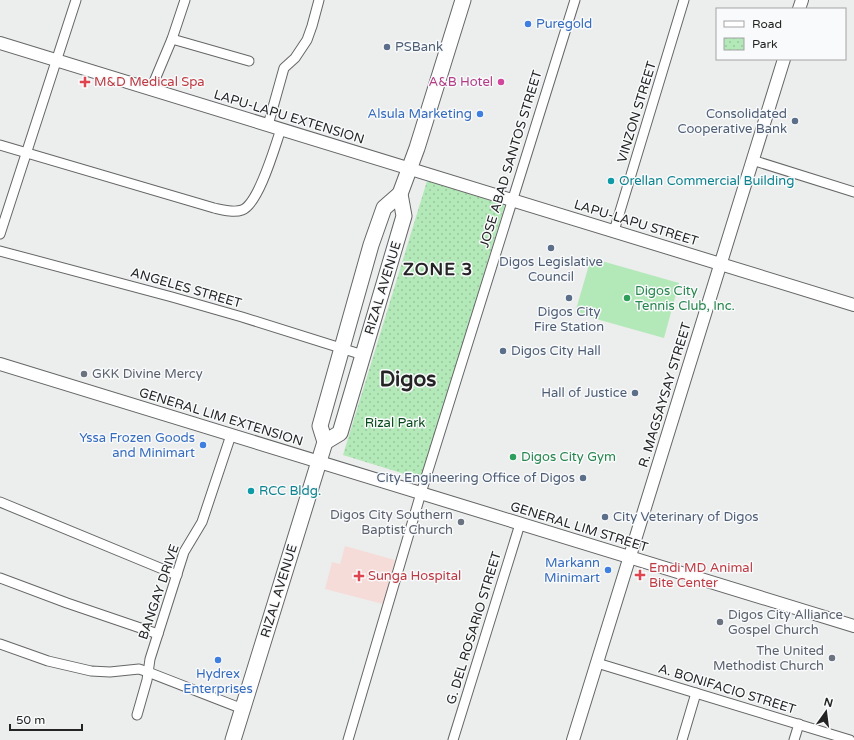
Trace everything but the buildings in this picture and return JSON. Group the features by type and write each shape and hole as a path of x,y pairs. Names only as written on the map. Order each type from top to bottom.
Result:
{"main road":[{"name":"RIZAL AVENUE","path":"233,740 325,442 320,426 371,246 384,208 400,194 410,168 463,0"},
{"name":"RIZAL AVENUE","path":"325,442 340,433 404,216 400,194"},
{"path":"352,313 373,319"}],"street":[{"path":"0,234 76,0"},
{"path":"151,89 172,39 185,0"},
{"path":"268,125 284,68 295,58 307,40 319,0"},
{"name":"JOSE ABAD SANTOS STREET","path":"348,740 421,493 575,0"},
{"name":"VINZON STREET","path":"614,231 684,0"},
{"path":"172,39 249,61"},
{"name":"LAPU-LAPU EXTENSION","path":"0,43 410,168"},
{"name":"R. MAGSAYSAY STREET","path":"573,740 784,60"},
{"path":"0,145 214,208 235,211 243,210 252,202 270,162 281,129"},
{"path":"752,160 853,188"},
{"name":"LAPU-LAPU STREET","path":"410,168 854,305"},
{"name":"ANGELES STREET","path":"0,251 242,317 362,355"},
{"name":"GENERAL LIM EXTENSION","path":"0,364 319,462"},
{"name":"BANGAY DRIVE","path":"137,715 150,659 184,552 202,522 231,435"},
{"name":"GENERAL LIM STREET","path":"319,462 854,626"},
{"path":"0,502 177,575"},
{"name":"G. DEL ROSARIO STREET","path":"453,740 520,524"},
{"path":"0,578 158,634"},
{"path":"0,644 48,661 91,671 122,672 139,669 243,709"},
{"name":"A. BONIFACIO STREET","path":"597,663 850,740"},
{"path":"682,740 696,693"},
{"path":"794,740 799,724"}],"shaded area":[{"name":"Sunga Hospital","path":"345,546 395,560 383,604 325,589 332,562 340,564"}],"green space":[{"name":"Rizal Park","path":"427,181 505,205 421,479 343,455"},
{"name":"Digos City Tennis Club, Inc.","path":"591,258 679,283 664,338 575,313"}],"place":[{"name":"Puregold","path":"528,24"},
{"name":"PSBank","path":"387,47"},
{"name":"M&D Medical Spa","path":"85,82"},
{"name":"A&B Hotel","path":"501,82"},
{"name":"Alsula Marketing","path":"480,114"},
{"name":"Consolidated Cooperative Bank","path":"795,121"},
{"name":"Orellan Commercial Building","path":"611,181"},
{"name":"Digos Legislative Council","path":"551,248"},
{"name":"Digos City Fire Station","path":"569,298"},
{"name":"Digos City Tennis Club, Inc.","path":"627,298"},
{"name":"Digos City Hall","path":"503,351"},
{"name":"GKK Divine Mercy","path":"84,374"},
{"name":"Hall of Justice","path":"635,393"},
{"name":"Yssa Frozen Goods and Minimart","path":"203,445"},
{"name":"Digos City Gym","path":"513,457"},
{"name":"City Engineering Office of Digos","path":"583,478"},
{"name":"RCC Bldg.","path":"251,491"},
{"name":"City Veterinary of Digos","path":"605,517"},
{"name":"Digos City Southern Baptist Church","path":"461,522"},
{"name":"Markann Minimart","path":"608,570"},
{"name":"Emdi MD Animal Bite Center","path":"640,575"},
{"name":"Sunga Hospital","path":"359,576"},
{"name":"Digos City Alliance Gospel Church","path":"720,622"},
{"name":"The United Methodist Church","path":"832,658"},
{"name":"Hydrex Enterprises","path":"218,660"}],"district":[{"name":"ZONE 3","path":"438,269"},
{"name":"Digos","path":"408,379"}]}
